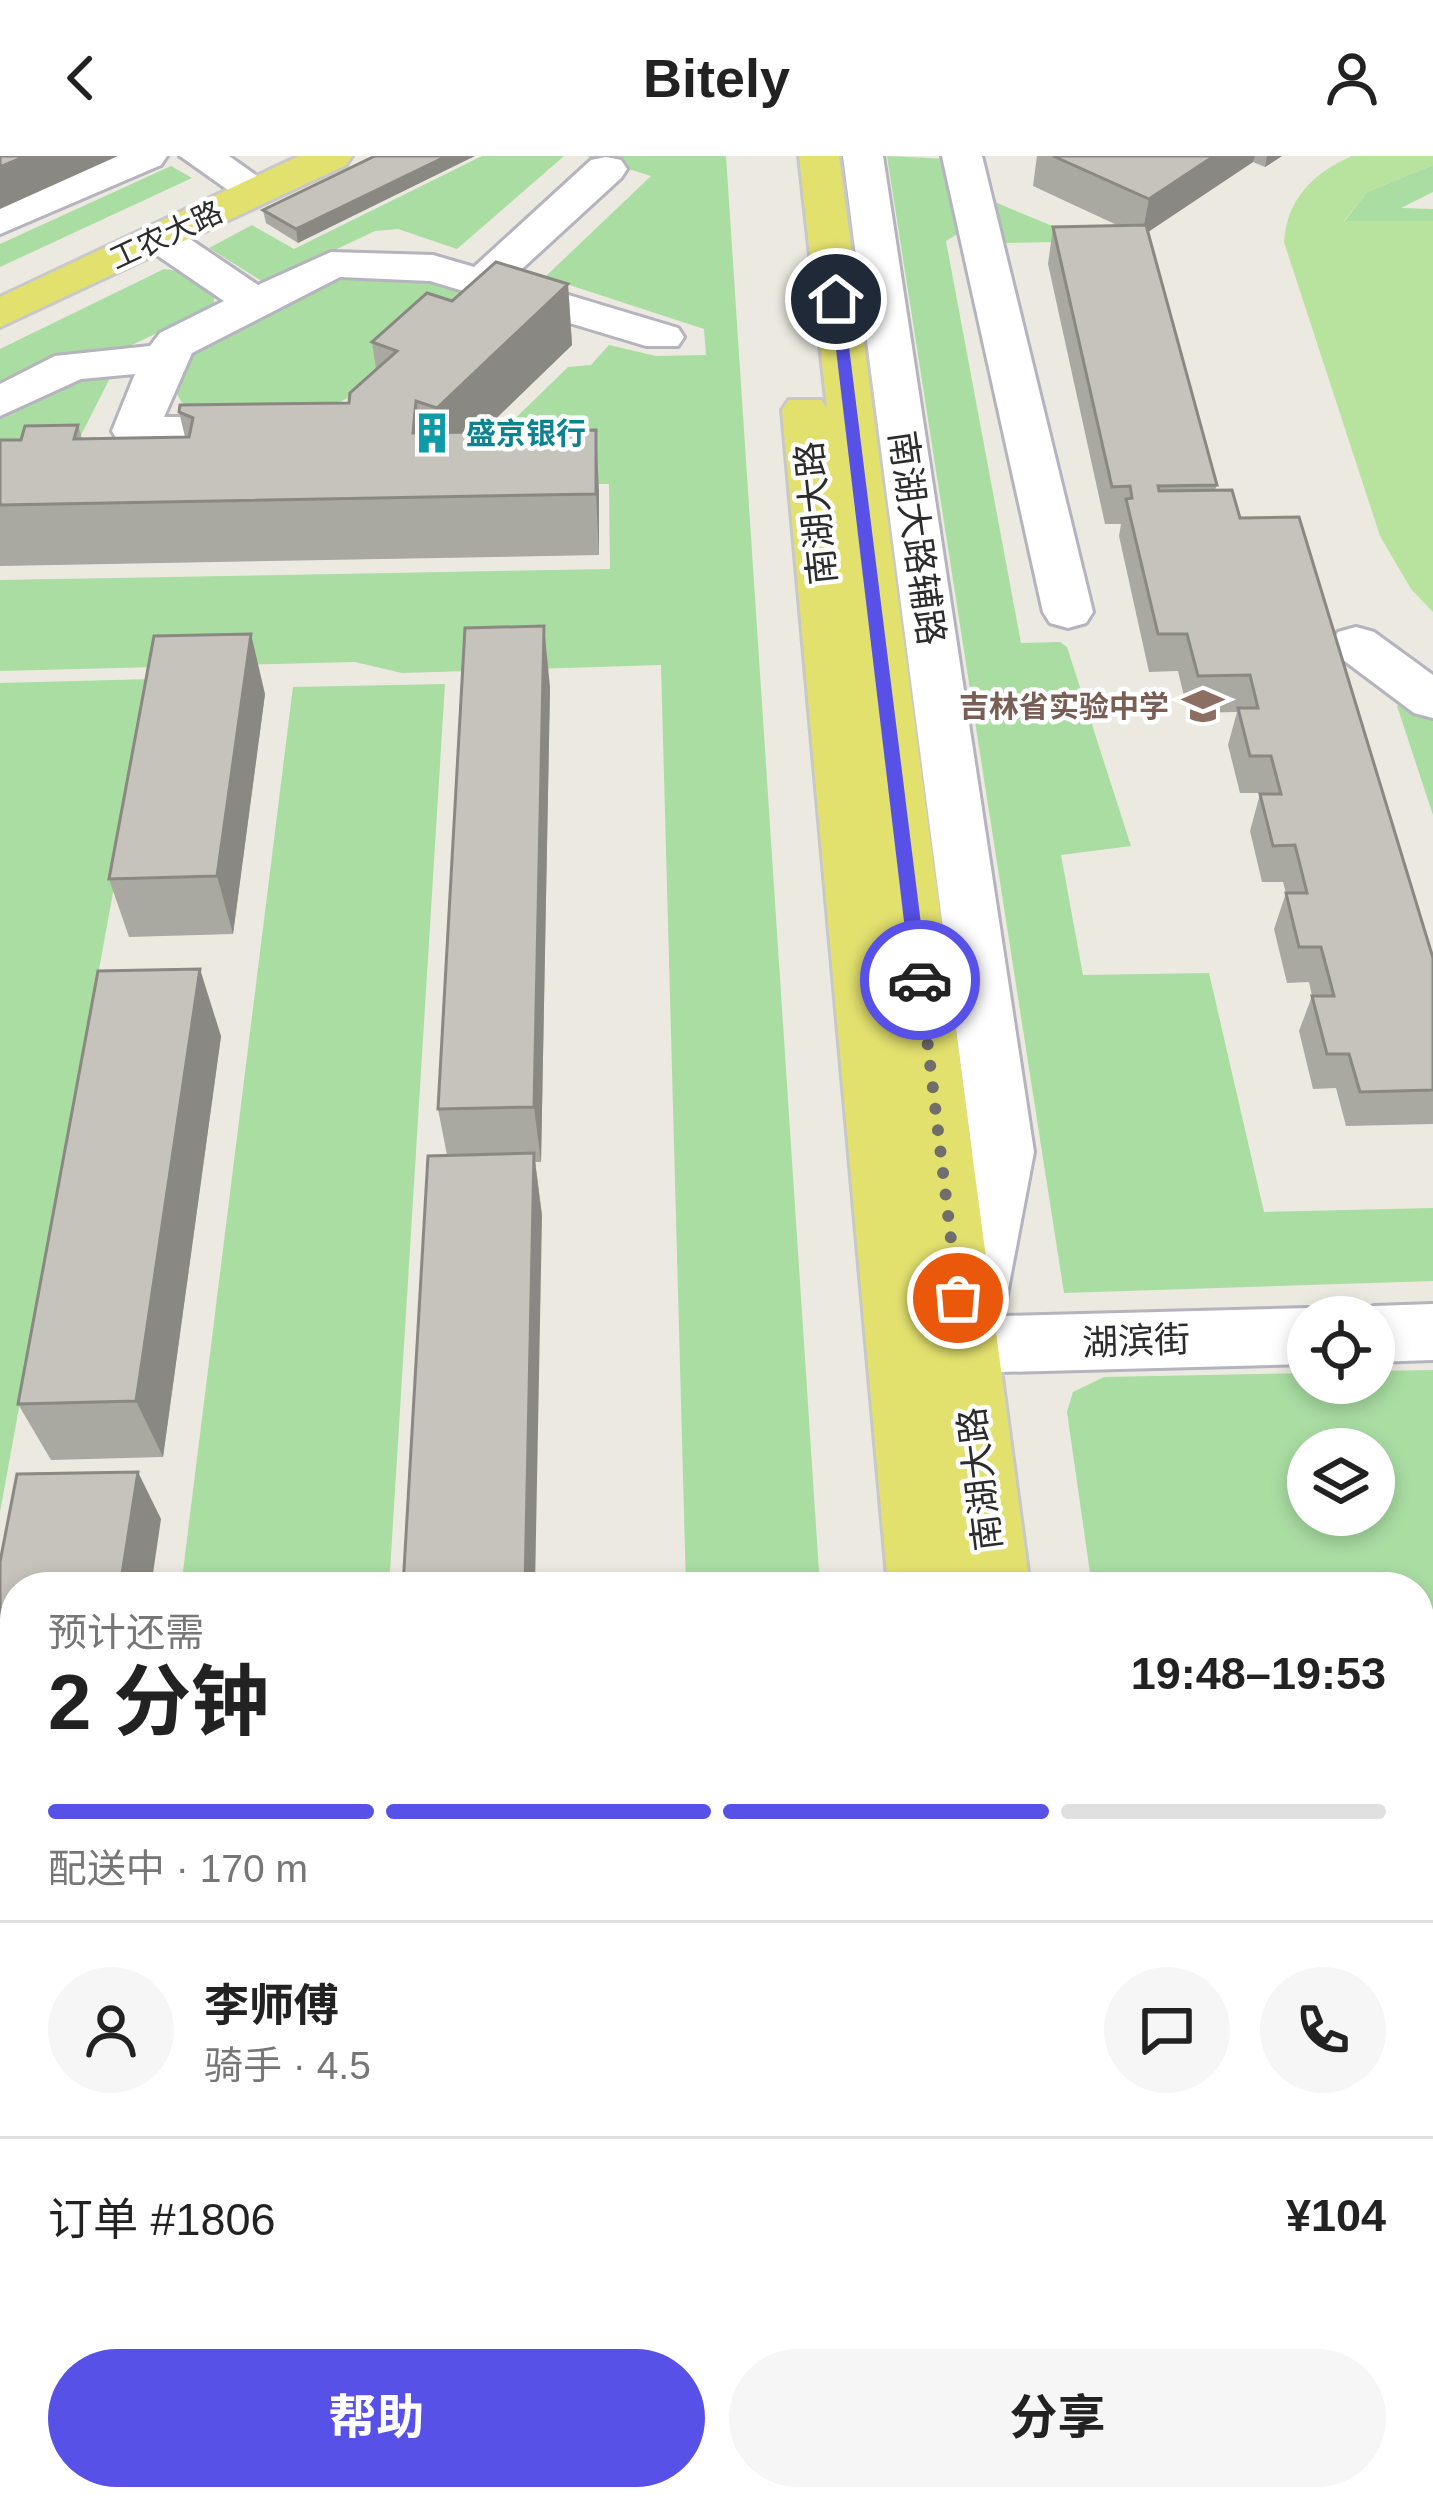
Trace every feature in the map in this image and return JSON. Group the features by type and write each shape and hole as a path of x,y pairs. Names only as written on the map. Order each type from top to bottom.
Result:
{"main road":[{"name":"工农大路","path":"0,296 294,156"},
{"name":"工农大路","path":"0,314 332,156"},
{"name":"南湖大路","path":"780,156 922,1572"},
{"name":"南湖大路","path":"819,156 992,1572"}],"street":[{"path":"0,221 147,156"},
{"path":"200,156 242,181"},
{"name":"南湖大路辅路","path":"863,156 1003,1152 964,1345"},
{"path":"962,156 1068,612"},
{"path":"448,324 496,284 606,169"},
{"path":"160,238 256,303"},
{"path":"307,429 135,430 164,358 176,343 331,266 433,268 662,337"},
{"path":"0,402 70,366 164,358"},
{"path":"1356,644 1433,701"},
{"path":"1395,1334 1433,1333"},
{"name":"湖滨街","path":"964,1345 1287,1337"}],"green space":[{"path":"482,156 564,156 457,249 398,229 375,231 265,283 209,248 252,225 294,249"},
{"path":"586,156 726,156 819,1572 686,1572 661,665 402,673 355,662 0,671 0,580 610,569 609,484 570,484 491,442 568,367 591,365 609,345 656,356 706,355 704,329 545,277 651,176"},
{"path":"887,156 949,159 964,230 946,241 1021,643 1060,642 1067,647 1131,846 1061,855 1083,975 1209,973 1264,1212 1433,1208 1433,1281 1064,1293"},
{"path":"1352,156 1433,156 1433,165 1367,192 1344,221 1433,221 1433,612 1411,589 1380,536 1284,242 1290,213 1304,189"},
{"path":"1433,165 1433,192 1401,208 1433,209 1433,221 1344,222 1367,192"},
{"path":"171,166 192,178 0,267 0,244"},
{"path":"992,205 1062,230 1058,242 1003,243"},
{"path":"164,269 179,271 215,294 213,307 108,356 0,390 0,349"},
{"path":"342,276 425,280 470,292 357,393 329,408 194,411 182,403 172,384 188,355"},
{"path":"82,374 111,376 77,443 0,492 0,415"},
{"path":"152,679 0,1512 0,683"},
{"path":"445,684 390,1572 183,1572 293,687"},
{"path":"1405,702 1433,716 1433,815 1397,706"},
{"path":"1433,1370 1433,1572 1090,1572 1067,1412 1073,1392 1104,1377 1287,1373 1287,1404 1395,1404 1395,1371"}],"building":[{"path":"0,156 26,156 0,167"},
{"path":"375,156 447,156 296,229 263,210"},
{"path":"1053,156 1214,156 1149,199"},
{"path":"1146,225 1217,485 1158,486 1159,491 1232,490 1240,518 1299,517 1433,958 1433,1090 1360,1092 1349,1054 1327,1054 1312,996 1334,996 1321,947 1299,947 1286,893 1307,893 1295,845 1273,846 1260,794 1281,794 1271,756 1250,756 1238,708 1258,708 1250,675 1198,676 1187,634 1158,634 1126,499 1132,498 1130,486 1112,487 1053,227"},
{"path":"496,262 568,284 437,408 416,401 413,433 596,430 596,494 0,505 0,440 21,440 25,426 78,425 74,439 189,437 193,418 179,412 180,405 349,403 350,393 397,351 372,342 427,293 452,301"},
{"path":"544,626 534,1107 438,1109 465,628"},
{"path":"251,634 217,876 109,879 154,636"},
{"path":"200,969 136,1401 18,1404 98,971"},
{"path":"534,1153 525,1572 404,1572 428,1156"},
{"path":"138,1472 122,1572 0,1572 17,1474"}],"way so far":[{"path":"920,980 958,1298"}],"place":[{"name":"盛京银行","path":"432,433"},
{"name":"吉林省实验中学","path":"1203,706"}],"route":[{"path":"836,299 920,980"}]}
